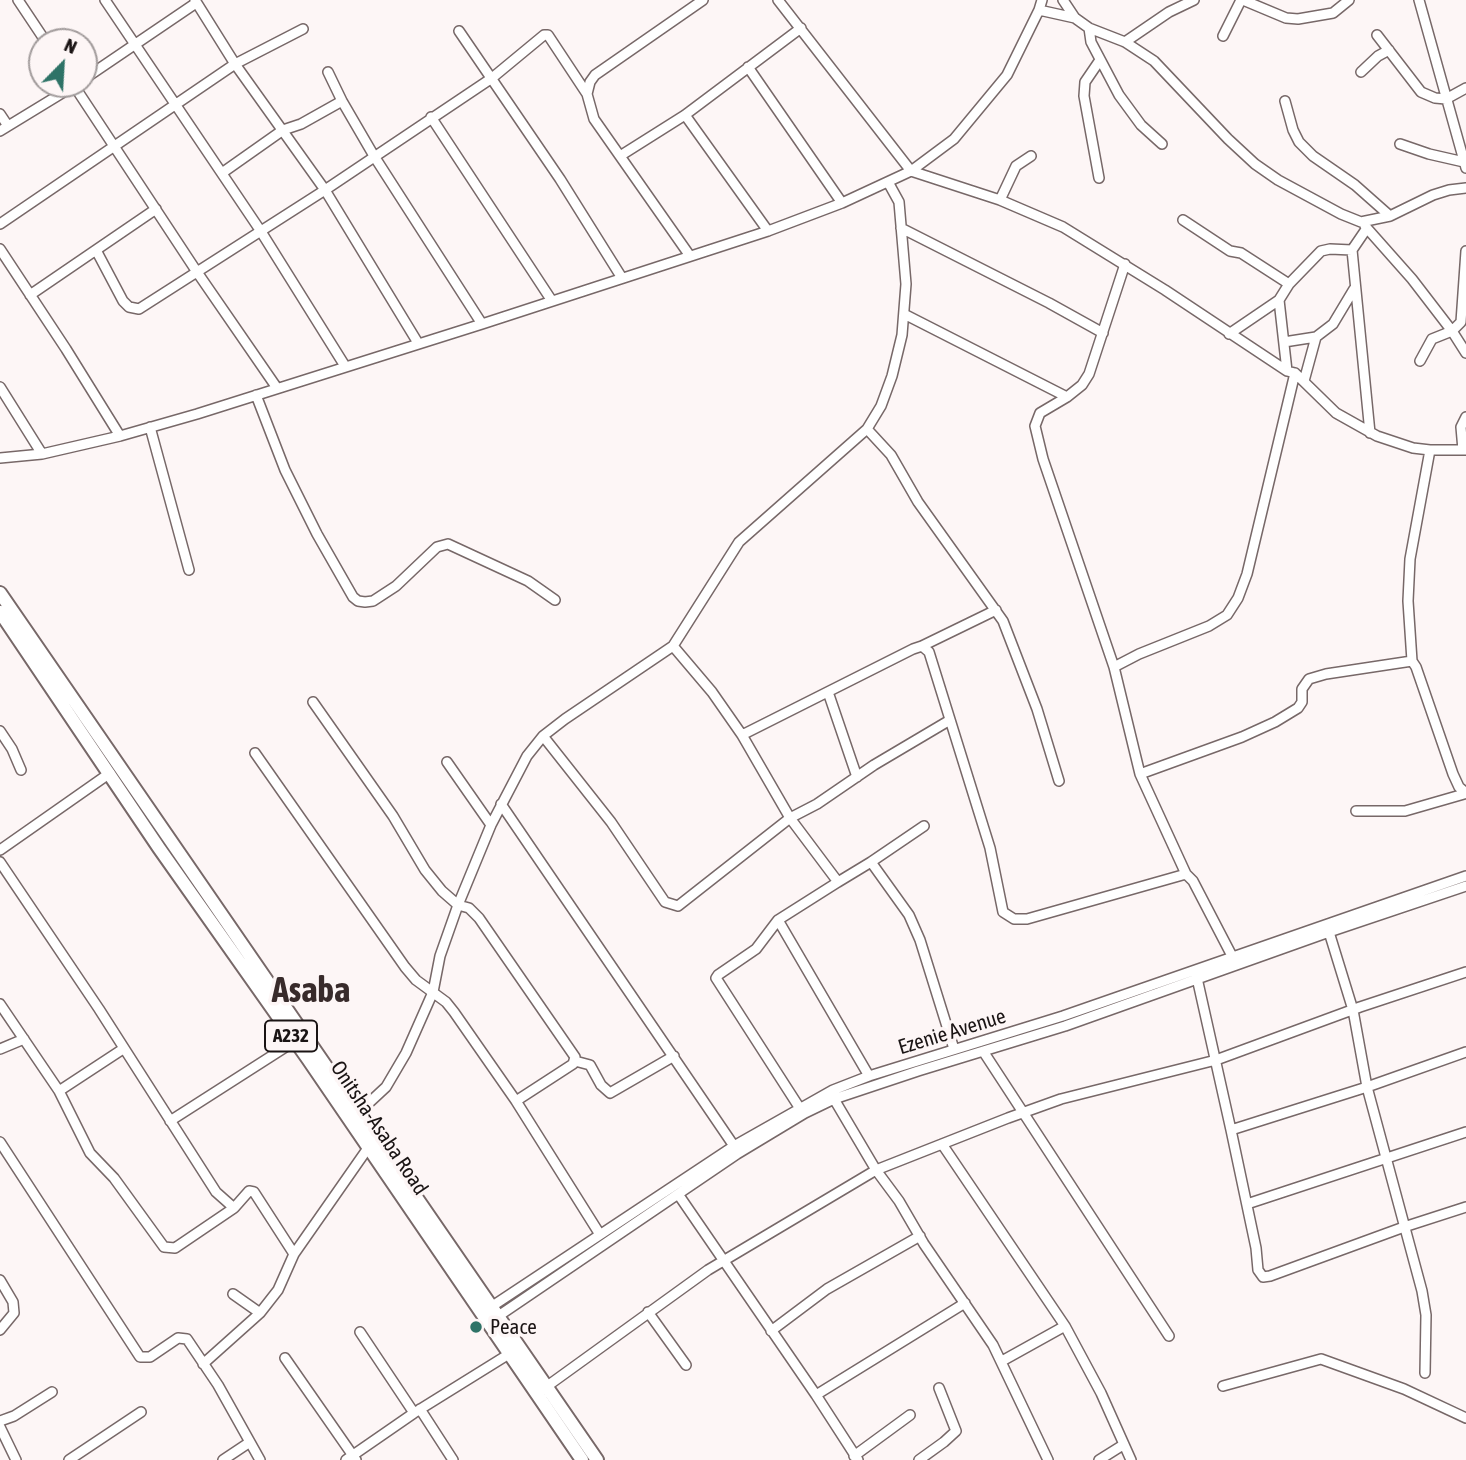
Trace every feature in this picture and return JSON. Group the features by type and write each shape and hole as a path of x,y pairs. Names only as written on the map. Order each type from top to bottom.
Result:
{"highway":[{"name":"A232","path":"0,593 208,906 358,1113 597,1460"},
{"name":"Onitsha-Asaba Road","path":"0,612 110,774 208,906 295,1041 582,1460"}],"street":[{"path":"18,0 37,28"},
{"path":"105,0 260,230 345,366"},
{"path":"587,94 595,75 703,0"},
{"path":"778,0 911,171 1000,200 1063,227 1291,372 1304,381 1336,413 1370,433 1395,443 1430,450 1464,450 1461,427 1466,417"},
{"path":"0,458 42,454 150,428 482,324 768,231 842,204 911,171 954,139 996,90 1016,57 1042,0"},
{"path":"1063,0 1075,18 1089,28 1125,42 1154,61 1255,164 1308,197 1364,225 1412,279 1466,353"},
{"path":"1125,42 1169,12 1194,0"},
{"path":"1223,36 1242,0 1286,18 1298,19 1333,13 1349,0"},
{"path":"1419,0 1465,165"},
{"path":"98,69 196,1 235,64 325,190 418,343"},
{"path":"1039,10 1075,18"},
{"path":"620,156 685,115 801,28"},
{"path":"1089,28 1091,42 1119,95 1141,125 1162,144"},
{"path":"0,224 235,64 303,29"},
{"path":"459,31 622,278"},
{"path":"96,250 122,301 134,308 197,272 325,190 492,78 544,35 548,35 587,94 594,120 690,256"},
{"path":"1377,35 1420,92 1446,99 1466,88"},
{"path":"1361,72 1389,50"},
{"path":"1099,178 1084,96 1085,82 1100,60"},
{"path":"748,67 842,204"},
{"path":"328,72 374,156 482,324"},
{"path":"0,114 4,128 53,98"},
{"path":"82,98 277,388"},
{"path":"222,173 283,130 300,124 342,101"},
{"path":"1285,101 1299,142 1390,216"},
{"path":"685,115 768,231"},
{"path":"432,117 552,301"},
{"path":"1400,144 1465,165"},
{"path":"1000,200 1016,166 1031,156"},
{"path":"358,1113 386,1087 407,1053 433,992 440,956 458,905 491,825 527,755 543,736 587,703 673,646 740,542 867,429 881,406 902,335 906,284 899,202 888,182"},
{"path":"1370,433 1352,250 1364,225 1390,216 1433,195 1466,188"},
{"path":"30,295 156,209"},
{"path":"1183,220 1230,251 1241,253 1289,284"},
{"path":"901,228 1104,333"},
{"path":"1229,334 1279,300 1289,284 1321,251 1330,248 1352,250"},
{"path":"0,250 120,436"},
{"path":"1420,361 1432,339 1452,331 1461,322 1466,251"},
{"path":"1125,264 1089,374 1082,385 1067,397 1040,413 1035,426 1043,459 1114,667 1140,774 1186,874 1193,881 1232,956"},
{"path":"1284,342 1316,337 1334,324 1354,289"},
{"path":"1114,667 1209,626 1227,614 1238,598 1247,574 1291,372 1279,300"},
{"path":"904,314 1067,397"},
{"path":"1304,381 1316,337"},
{"path":"0,387 42,454"},
{"path":"256,395 285,470 317,534 353,597 358,601 373,601 396,586 437,547 448,544 528,581 555,600"},
{"path":"150,428 189,570"},
{"path":"867,429 891,455 918,502 996,610 1026,678 1059,781"},
{"path":"1356,811 1405,811 1465,794 1453,774 1412,661 1408,601 1410,559 1430,450"},
{"path":"742,735 996,610"},
{"path":"673,646 712,692 742,735 790,818 838,882"},
{"path":"922,646 929,652 990,848 1001,908 1007,916 1027,919 1186,874"},
{"path":"1140,774 1242,737 1275,722 1298,708 1301,689 1309,679 1364,667 1412,661"},
{"path":"828,692 857,777"},
{"path":"313,702 393,816 425,870 442,891 458,905 469,908 479,918 575,1061"},
{"path":"543,736 611,822 666,902 678,906 790,818 817,804 950,720"},
{"path":"0,731 21,770"},
{"path":"255,753 405,967 416,980 446,1002 454,1012 516,1101 599,1233"},
{"path":"447,762 491,825"},
{"path":"0,850 110,774"},
{"path":"501,804 734,1146"},
{"path":"799,1107 716,981 718,975 756,949 778,920 925,826"},
{"path":"0,862 216,1192 234,1208"},
{"path":"871,862 915,925 954,1049"},
{"name":"Ezenie Avenue","path":"494,1312 737,1154 805,1113 874,1085 1065,1026 1246,963 1466,876"},
{"name":"Ezenie Avenue","path":"494,1312 599,1233 734,1146 799,1107 869,1076 1063,1016 1232,956 1466,886"},
{"path":"778,920 869,1076"},
{"path":"1329,932 1353,1010 1367,1087 1412,1249 1426,1315 1425,1373"},
{"path":"546,1387 708,1270 876,1170 1061,1099 1216,1060 1466,972"},
{"path":"1197,978 1247,1204 1258,1270 1263,1277 1466,1207"},
{"path":"0,1004 59,1091 90,1153 114,1178 164,1247 175,1248 234,1208 249,1191 254,1192 294,1254"},
{"path":"1012,1031 1016,1041"},
{"path":"0,1049 24,1039"},
{"path":"170,1121 295,1041"},
{"path":"59,1091 123,1049"},
{"path":"983,1051 1169,1336"},
{"path":"1231,1130 1466,1052"},
{"path":"516,1101 575,1061 590,1065 601,1085 610,1093 674,1056"},
{"path":"834,1100 876,1170 903,1207 1002,1361 1048,1460"},
{"path":"1247,1204 1466,1132"},
{"path":"0,1142 140,1357 150,1357 183,1337 187,1339 218,1385 260,1460"},
{"path":"942,1144 1065,1326 1101,1393 1131,1460"},
{"path":"203,1364 260,1313 278,1290 294,1254 368,1148"},
{"path":"678,1194 817,1395 856,1458 910,1415"},
{"path":"771,1331 827,1289 920,1236"},
{"path":"0,1280 13,1302 15,1313 0,1329"},
{"path":"233,1294 260,1313"},
{"path":"817,1395 965,1303"},
{"path":"648,1312 686,1365"},
{"path":"1002,1361 1065,1326"},
{"path":"360,1332 453,1460"},
{"path":"285,1358 351,1458 417,1411 509,1354"},
{"path":"1223,1386 1321,1359 1404,1389 1466,1418"},
{"path":"919,1460 956,1431 939,1388"},
{"path":"0,1421 14,1416 52,1392"},
{"path":"69,1460 141,1412"},
{"path":"0,1427 16,1460"},
{"path":"223,1460 250,1443"},
{"path":"1099,1460 1123,1445"}],"place":[{"name":"Peace","path":"476,1327"}],"district":[{"name":"Asaba","path":"311,991"}]}
